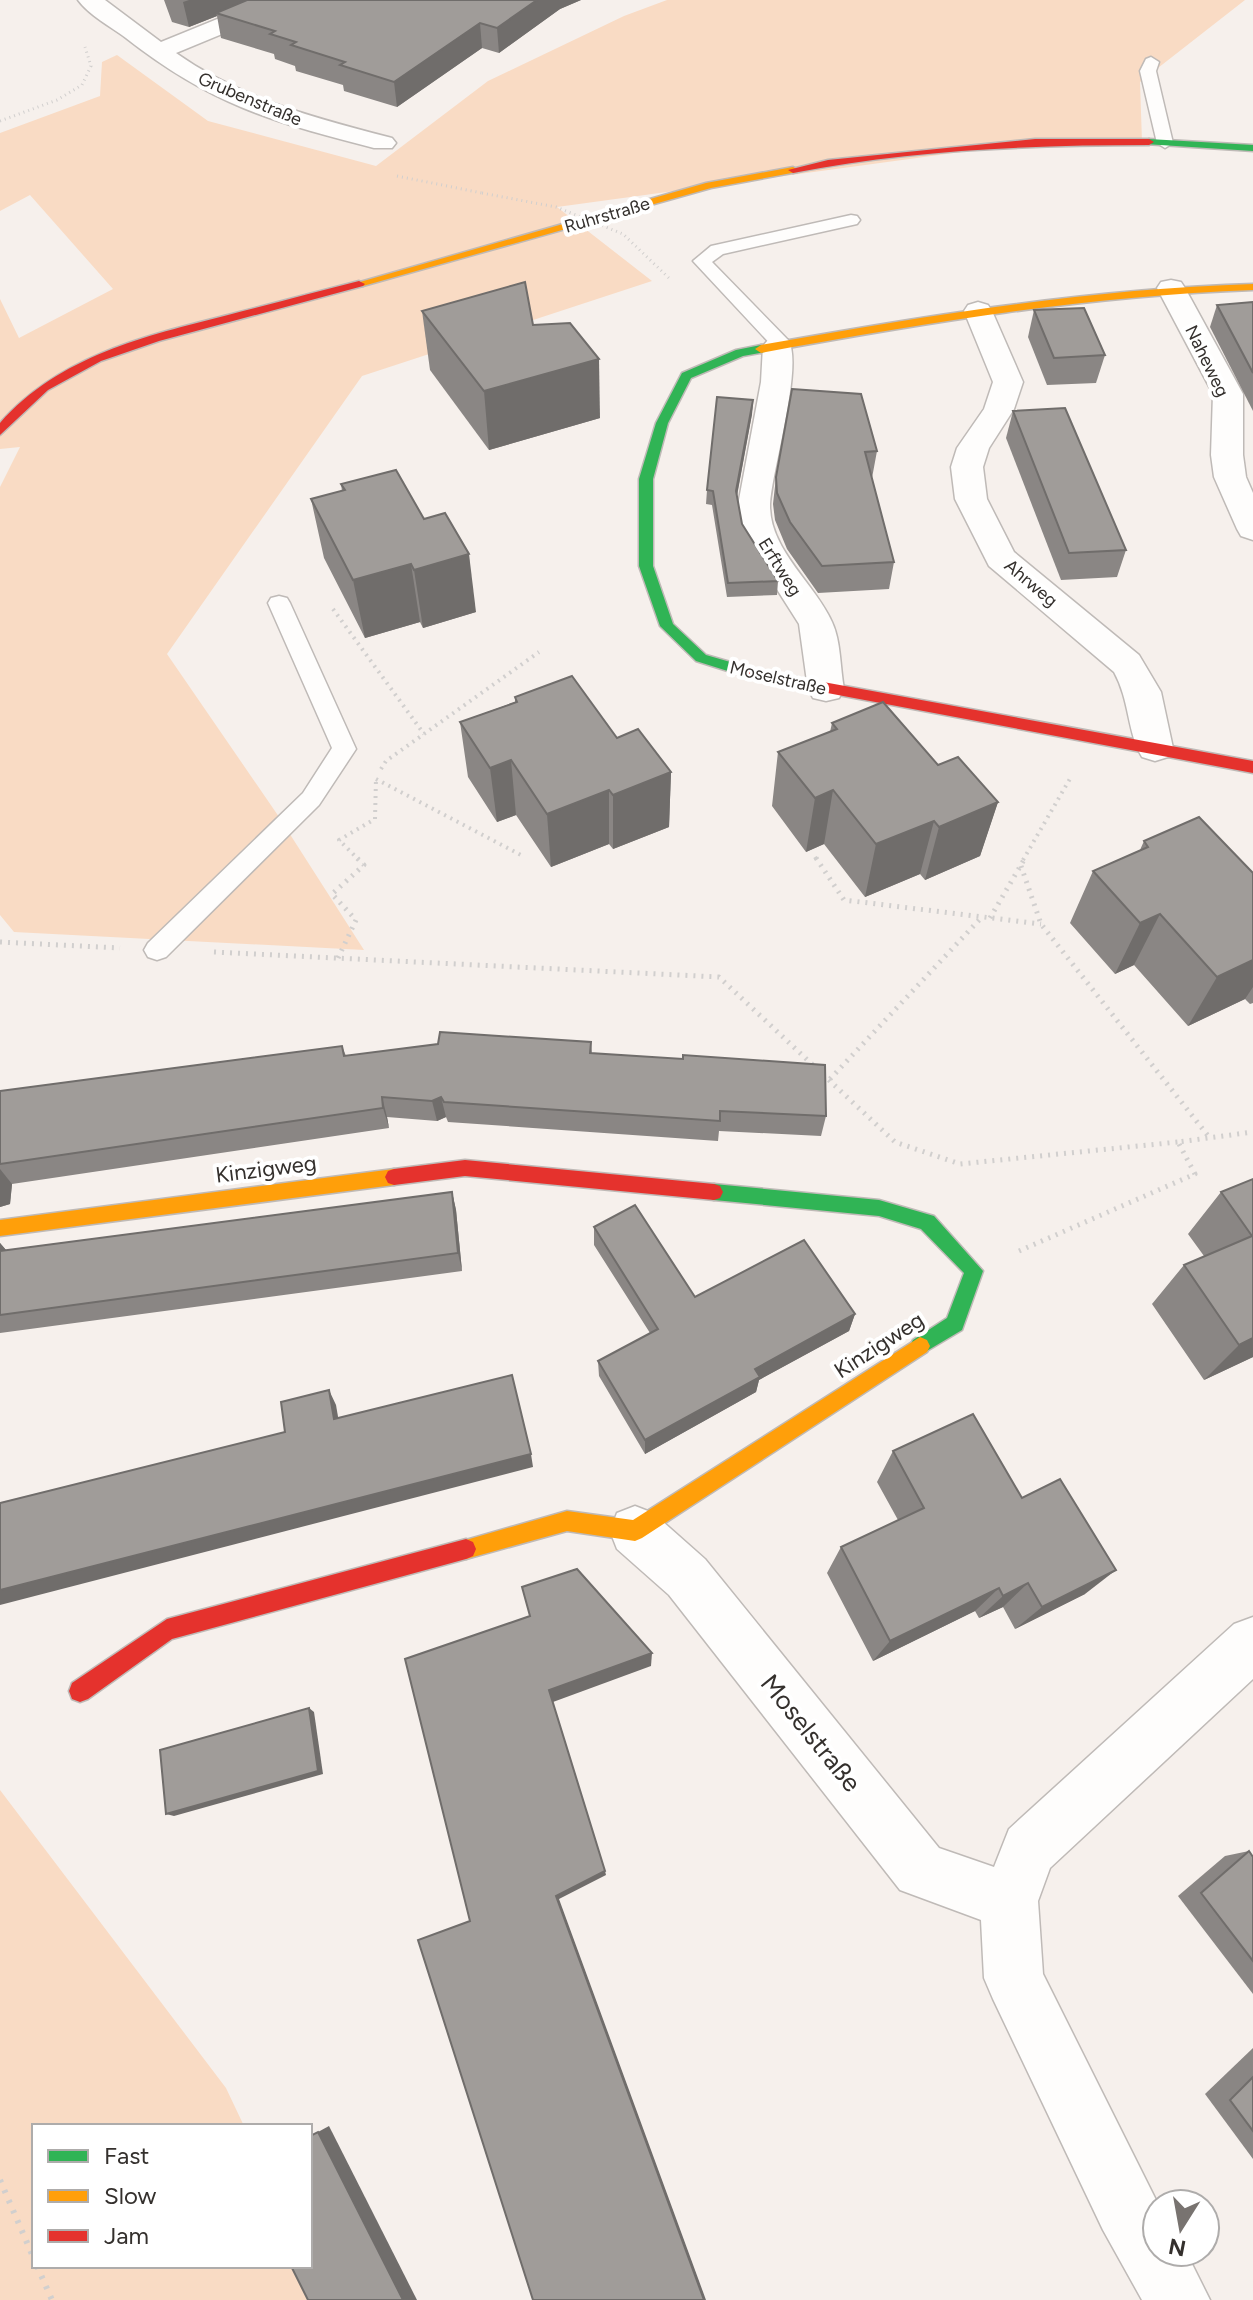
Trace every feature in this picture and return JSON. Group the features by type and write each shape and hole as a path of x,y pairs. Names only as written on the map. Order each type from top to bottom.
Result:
{"street":[{"name":"Grubenstraße","path":"90,0 157,52 207,84 312,125 383,143"},
{"path":"157,52 284,0"},
{"name":"Ruhrstraße","path":"0,431 17,408 75,367 132,344 451,260 710,185 828,163 1035,142 1165,143 1253,148"},
{"name":"Moselstraße","path":"1253,287 1171,288 978,311 740,353 686,376 662,423 646,479 646,566 667,626 701,658 738,671 826,689 1253,767"},
{"name":"Naheweg","path":"1171,288 1228,394 1227,455 1230,477 1253,529"},
{"name":"Ahrweg","path":"978,311 1008,382 999,409 973,448 967,467 971,499 1001,558 1127,664 1143,692 1155,748"},
{"name":"Erftweg","path":"780,346 754,505 759,536 816,624 826,689"},
{"name":"Kinzigweg","path":"0,1228 465,1168 879,1208 927,1222 974,1271 955,1324 635,1531"},
{"path":"80,1691 167,1630 567,1521 635,1531"},
{"name":"Moselstraße","path":"635,1531 687,1577 920,1870 1009,1901"},
{"path":"1178,2300 1125,2208 1014,1978 1009,1901 1029,1849 1253,1643"}],"lane":[{"path":"1151,62 1148,71 1165,143"},
{"path":"780,346 702,261 717,250 851,220"},
{"path":"157,950 311,799 344,749 279,603"}],"path":[{"path":"0,121 57,100 82,85 91,66 83,43 87,35 114,18"},
{"path":"482,193 556,207 623,234 671,280"},
{"path":"333,609 424,734"},
{"path":"338,958 356,920 332,894 364,865 339,840 375,819 376,779 386,761 539,652"},
{"path":"990,918 1076,767"},
{"path":"376,779 521,855"},
{"path":"815,857 844,900 1041,924"},
{"path":"1021,866 1041,924 1209,1137"},
{"path":"830,1079 981,918"},
{"path":"0,942 719,977 895,1142 960,1164 1253,1132"},
{"path":"974,1271 1195,1174 1178,1142"},
{"path":"0,2180 32,2254"},
{"path":"38,2268 52,2300"}],"shaded area":[{"path":"667,0 1245,0 1140,82 1142,142 1035,142 557,207 652,281 362,376 167,654 277,814 364,950 14,932 0,915 0,487 20,447 0,449 0,299 19,338 113,289 30,195 0,211 0,133 100,96 102,62 117,55 208,121 376,166 488,81 624,16"},
{"path":"0,1790 226,2088 243,2124 32,2124 32,2268 310,2268 325,2300 0,2300"}],"building":[{"path":"247,0 537,0 497,28 480,23 394,82 291,45 296,42 270,34 275,31 216,13"},
{"path":"525,282 533,325 570,323 599,359 484,391 422,311"},
{"path":"1253,302 1253,373 1217,305"},
{"path":"1084,308 1105,355 1054,358 1034,310"},
{"path":"792,389 861,394 877,451 865,452 894,562 822,566 790,522 777,493 776,477"},
{"path":"717,397 753,400 736,491 742,524 778,581 728,583 713,491 707,490"},
{"path":"1065,408 1126,550 1069,553 1013,411"},
{"path":"396,470 424,519 445,513 469,554 414,570 411,564 353,580 311,499 345,490 341,484"},
{"path":"572,676 617,738 638,729 671,772 613,795 609,790 547,814 511,760 490,768 460,722 517,702 515,697"},
{"path":"883,702 938,765 958,757 998,802 939,827 934,821 876,844 833,790 815,798 778,752 837,729 832,723"},
{"path":"1199,817 1253,873 1253,960 1217,977 1160,914 1140,923 1093,871 1148,847 1144,841"},
{"path":"440,1032 591,1042 590,1053 683,1059 683,1055 825,1065 826,1116 720,1111 720,1121 444,1102 441,1097 432,1101 382,1097 383,1108 0,1164 0,1091 342,1046 344,1056 438,1044"},
{"path":"1253,1179 1253,1338 1239,1345 1184,1265 1252,1236 1221,1192"},
{"path":"452,1192 458,1253 0,1315 0,1251"},
{"path":"635,1205 695,1297 804,1240 855,1314 755,1369 760,1377 645,1440 598,1361 658,1329 594,1227"},
{"path":"512,1375 531,1454 0,1590 0,1503 285,1432 281,1402 329,1390 334,1419"},
{"path":"973,1414 1022,1498 1060,1479 1116,1570 1042,1607 1028,1583 1003,1596 999,1588 890,1641 841,1547 924,1508 893,1451"},
{"path":"577,1569 652,1653 549,1690 605,1871 556,1896 704,2300 533,2300 418,1940 470,1921 405,1659 530,1616 522,1587"},
{"path":"309,1708 318,1771 166,1814 160,1750"},
{"path":"1249,1851 1253,1857 1253,1961 1201,1893"},
{"path":"1253,2077 1253,2131 1230,2100"},
{"path":"318,2132 403,2300 308,2300 292,2268 312,2268 312,2135"}],"traffic: fast":[{"path":"1149,142 1253,148"},
{"path":"753,674 701,658 667,626 646,566 646,479 662,423 686,376 740,353 761,349"},
{"path":"714,1192 879,1208 927,1222 974,1271 955,1324 920,1346"}],"traffic: slow":[{"path":"359,284 710,185 793,170"},
{"path":"761,349 945,317 1067,300 1129,293 1253,287"},
{"path":"0,1228 394,1177"},
{"path":"466,1549 567,1521 635,1531 920,1346"}],"traffic: jam":[{"path":"793,170 828,163 1035,142 1149,142"},
{"path":"0,431 21,407 44,388 97,358 155,338 359,284"},
{"path":"753,674 1253,767"},
{"path":"394,1177 465,1168 714,1192"},
{"path":"80,1691 167,1630 466,1549"}]}
